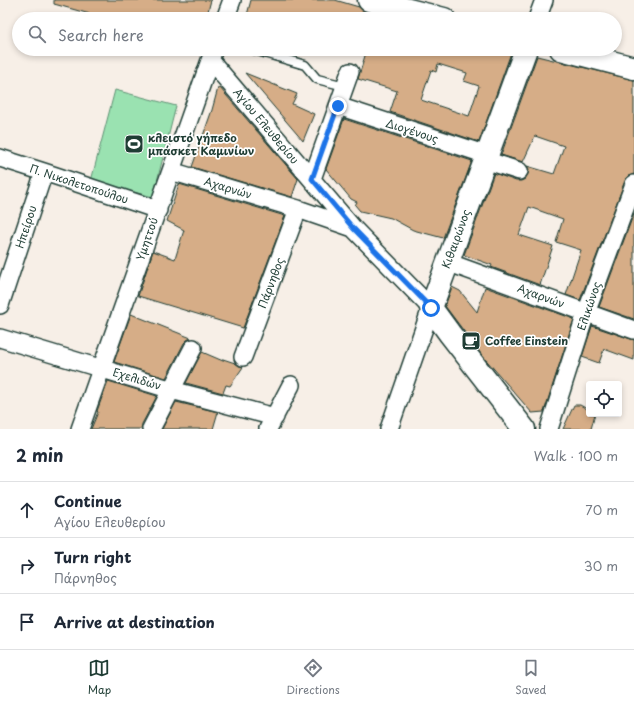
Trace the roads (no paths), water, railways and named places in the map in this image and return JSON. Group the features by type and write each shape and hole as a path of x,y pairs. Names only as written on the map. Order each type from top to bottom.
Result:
{"street":[{"path":"228,12 232,0"},
{"path":"540,12 544,0"},
{"path":"374,1 417,12"},
{"name":"Υμηττού","path":"80,429 212,56"},
{"name":"Αγίου Ελευθερίου","path":"213,56 353,228 431,308 524,429"},
{"name":"Κιθαιρώνος","path":"389,429 447,262 523,56"},
{"path":"588,56 634,68"},
{"path":"312,179 348,79"},
{"name":"Διογένους","path":"338,106 519,171"},
{"name":"Π. Νικολετοπούλου","path":"0,158 158,210"},
{"name":"Αχαρνών","path":"171,171 298,209 353,228"},
{"name":"Ηπείρου","path":"0,305 44,172"},
{"name":"Ελικώνος","path":"548,429 586,313 634,184"},
{"name":"Πάρνηθος","path":"243,357 298,209"},
{"name":"Αχαρνών","path":"447,262 634,330"},
{"name":"Εχελιδών","path":"0,338 171,389 271,423"},
{"path":"151,429 193,348"},
{"path":"271,423 291,385"}],"lane":[{"path":"276,56 306,65 317,79 348,79"}],"place":[{"name":"κλειστό γήπεδο μπάσκετ Καμινίων","path":"134,144"},
{"name":"Coffee Einstein","path":"471,341"}]}
